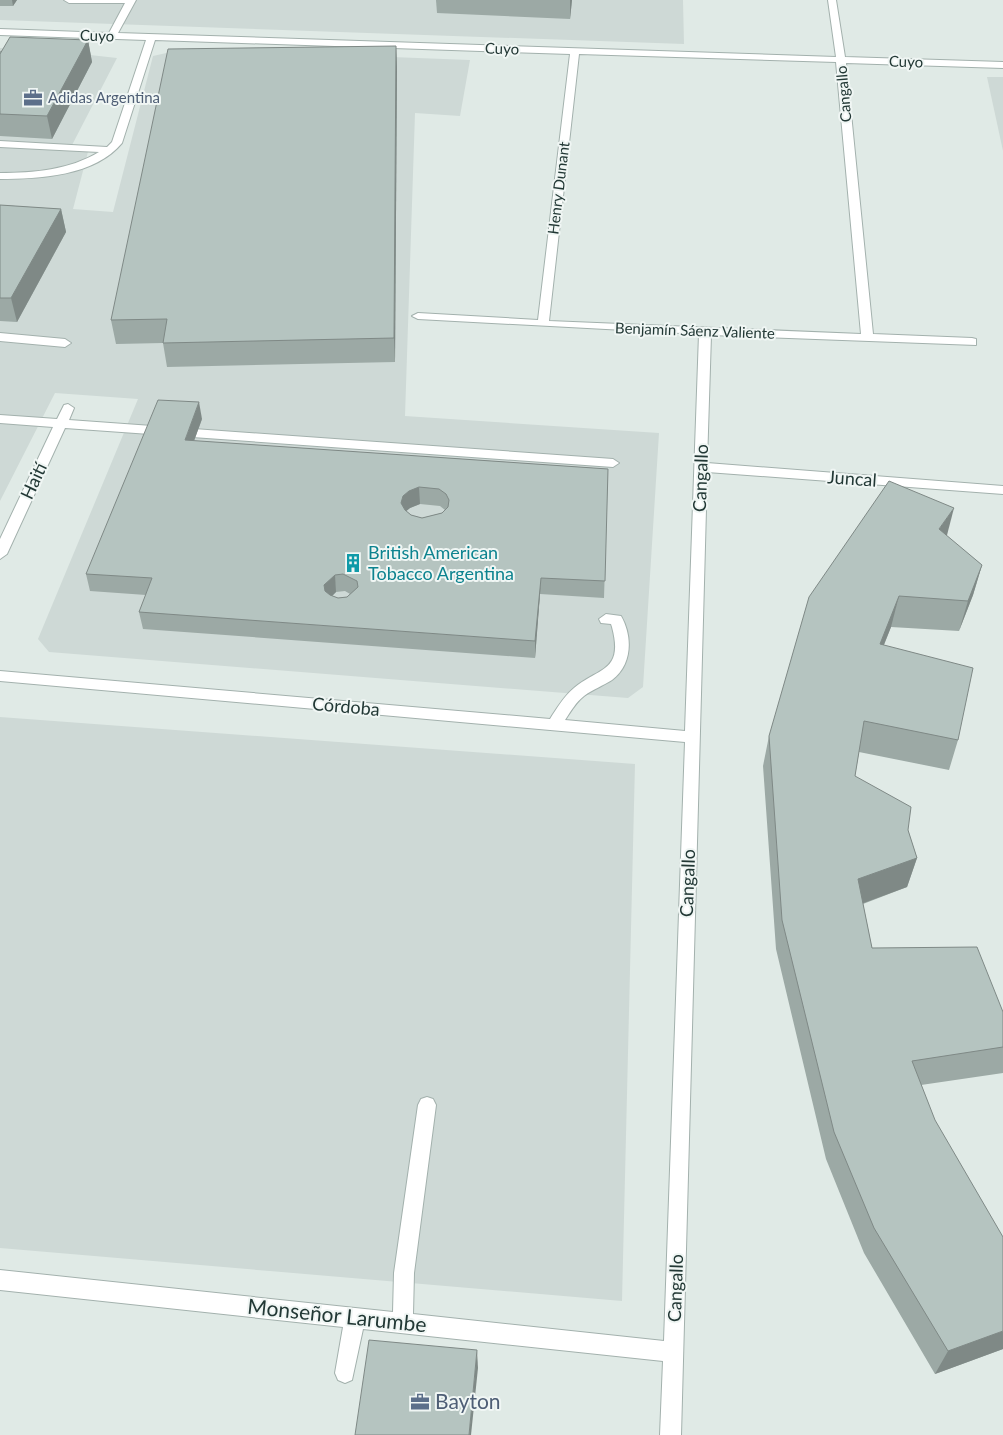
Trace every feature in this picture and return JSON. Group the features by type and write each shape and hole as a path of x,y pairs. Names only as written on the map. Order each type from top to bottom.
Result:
{"street":[{"path":"68,0 131,0 112,36"},
{"name":"Cangallo","path":"832,0 841,60 867,338"},
{"name":"Cuyo","path":"0,32 1003,65"},
{"path":"0,144 49,159 84,164 110,150 117,143 151,37"},
{"name":"Henry Dunant","path":"543,324 575,51"},
{"path":"0,176 49,159 110,150"},
{"name":"Benjamín Sáenz Valiente","path":"418,316 543,324 972,342"},
{"name":"Cangallo","path":"671,1435 705,331"},
{"path":"0,337 65,343"},
{"name":"Haití","path":"0,554 68,408"},
{"path":"0,419 613,463"},
{"name":"Juncal","path":"701,467 1003,490"},
{"path":"554,725 569,700 582,689 608,675 623,651 622,633 616,620 606,619"},
{"name":"Córdoba","path":"0,676 693,737"},
{"path":"403,1323 404,1273 427,1105"},
{"name":"Monseñor Larumbe","path":"0,1280 674,1352"},
{"path":"345,1373 355,1318"}],"shaded area":[{"path":"0,0 683,0 684,44 0,20"},
{"path":"0,48 36,49 117,58 71,147 89,148 73,209 113,212 153,56 184,49 470,60 460,116 415,113 405,416 659,433 643,687 628,698 49,652 38,639 138,399 55,393 0,501"},
{"path":"987,77 1003,77 1003,151"},
{"path":"0,717 635,764 622,1301 0,1248"}],"building":[{"path":"10,37 88,40 47,116 0,114 0,54"},
{"path":"396,46 394,338 163,343 167,319 111,320 168,49"},
{"path":"0,205 61,209 11,298 0,298"},
{"name":"British American Tobacco Argentina","path":"158,400 199,402 185,440 608,469 605,581 541,578 535,641 139,612 152,578 86,574","holes":["419,487 439,489 446,494 449,500 448,507 442,513 422,518 411,515 401,503 403,496","343,574 357,581 358,587 347,597 338,598 325,591 324,585 335,575"]},
{"path":"889,481 954,508 939,529 982,565 968,601 899,596 880,644 973,668 958,740 864,721 855,776 911,807 908,830 917,858 858,879 872,948 977,947 1003,1012 1003,1047 912,1061 935,1120 1003,1237 1003,1331 948,1351 874,1228 834,1132 782,920 769,736 809,597"},
{"name":"Bayton","path":"369,1340 477,1350 469,1435 355,1435"}],"place":[{"name":"Adidas Argentina","path":"33,98"},
{"name":"British American Tobacco Argentina","path":"353,563"},
{"name":"Bayton","path":"420,1402"}]}
